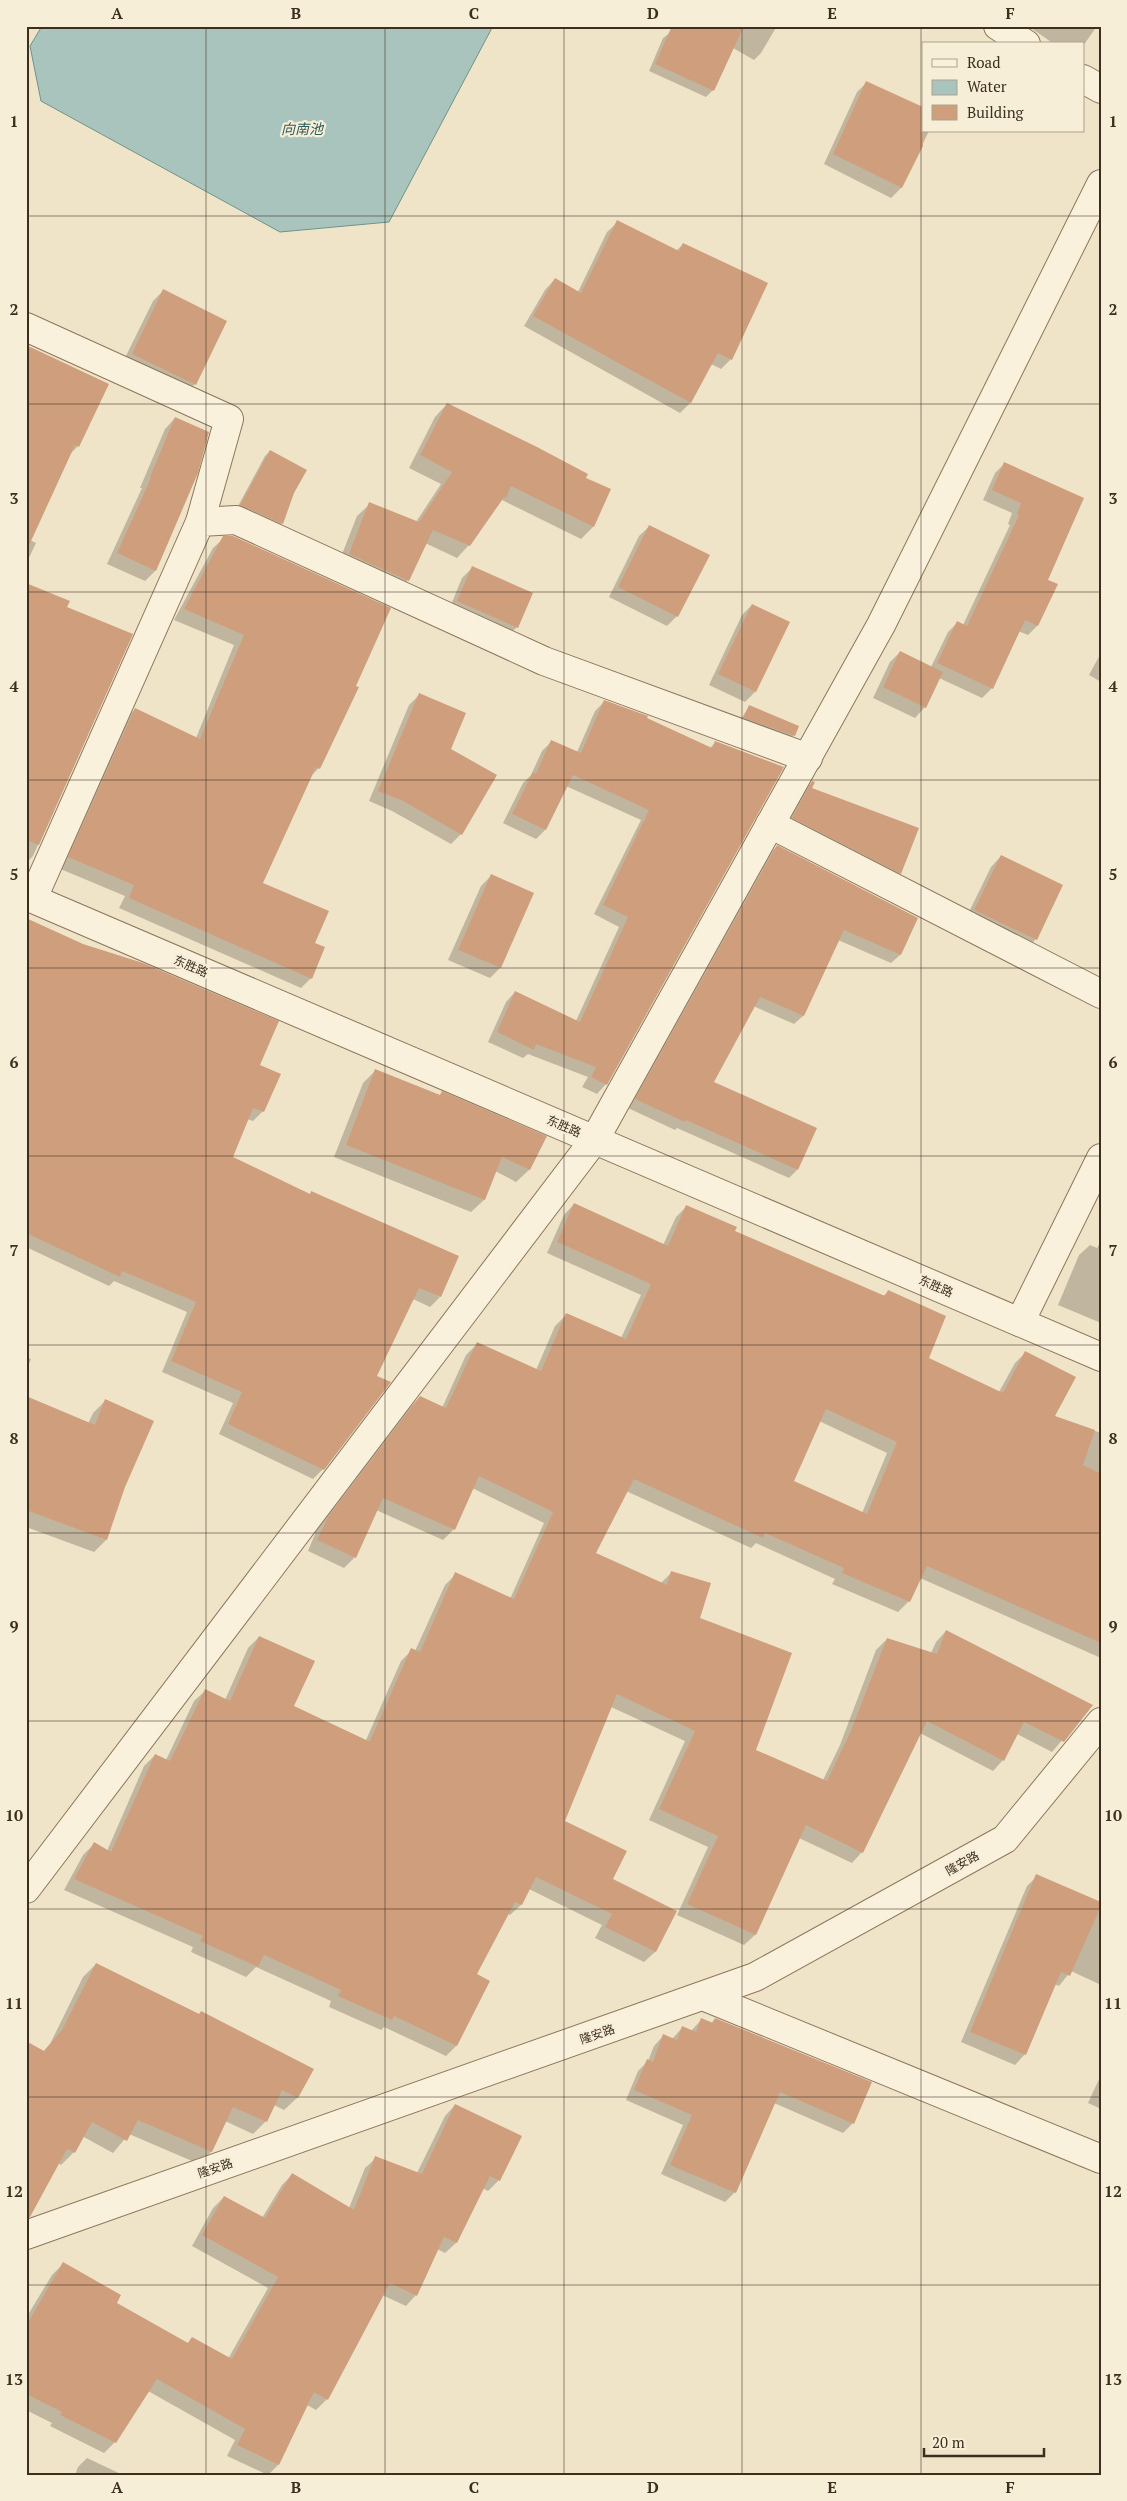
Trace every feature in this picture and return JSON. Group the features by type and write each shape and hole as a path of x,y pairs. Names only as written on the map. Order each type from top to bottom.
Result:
{"street":[{"path":"998,26 1023,42"},
{"path":"1084,79 1101,89"},
{"path":"26,1889 595,1139 881,625 1101,184"},
{"path":"26,327 229,419 200,522 29,897"},
{"path":"200,522 236,520 544,662 808,758"},
{"path":"770,824 1101,994"},
{"name":"东胜路","path":"29,897 1101,1356"},
{"path":"1020,1322 1101,1158"},
{"name":"隆安路","path":"26,2235 755,1977 1005,1839 1101,1722"},
{"path":"703,1996 1101,2158"}],"water":[{"name":"向南池","path":"42,26 493,26 389,222 280,232 41,101 30,46"}],"building":[{"path":"672,26 744,26 714,91 655,64"},
{"path":"866,81 922,107 923,146 902,188 833,154"},
{"path":"617,220 679,251 683,243 768,283 732,360 718,353 691,403 533,316 555,278 581,293"},
{"path":"163,289 227,321 196,385 132,354"},
{"path":"26,345 109,384 79,447 75,445 26,552"},
{"path":"447,403 537,447 588,474 586,478 611,489 594,527 511,486 506,498 504,497 470,546 433,530 409,581 349,554 369,502 419,522 452,472 420,455"},
{"path":"175,417 209,432 198,473 156,571 117,553 151,478"},
{"path":"270,450 307,470 294,493 283,524 240,505"},
{"path":"1004,462 1084,498 1048,580 1058,584 1038,626 1025,620 993,689 937,663 957,621 967,626 1019,515 1017,514 1021,503 992,490"},
{"path":"649,525 710,555 678,617 618,587"},
{"path":"223,536 233,536 391,608 356,686 359,687 320,769 316,767 263,883 329,911 315,943 325,947 312,979 129,898 134,885 68,857 135,708 200,739 244,635 184,609"},
{"path":"472,566 533,593 518,628 457,601"},
{"path":"26,583 70,601 67,607 133,634 39,845 26,840"},
{"path":"752,604 790,622 756,692 718,674"},
{"path":"900,651 943,672 926,708 883,687"},
{"path":"419,693 466,713 451,749 497,775 462,835 403,801 378,791"},
{"path":"604,700 648,716 647,718 712,748 715,741 784,767 607,1085 591,1077 596,1067 536,1044 534,1050 497,1032 515,991 580,1022 628,917 603,905 649,810 573,775 546,830 512,814 533,772 536,774 551,740 581,753"},
{"path":"749,705 799,726 795,736 743,718"},
{"path":"812,781 815,782 812,788 919,828 901,874 792,818"},
{"path":"777,845 918,918 901,955 844,930 804,1016 760,997 714,1082 817,1128 798,1170 635,1099"},
{"path":"1001,855 1063,885 1037,940 974,910"},
{"path":"491,874 534,893 501,968 458,950"},
{"path":"26,918 83,944 143,963 279,1021 260,1065 281,1074 264,1112 253,1108 233,1157 310,1194 311,1191 459,1256 441,1297 419,1288 377,1376 391,1382 324,1470 228,1424 242,1392 171,1361 196,1302 122,1271 120,1277 26,1233"},
{"path":"375,1069 440,1095 442,1091 547,1136 530,1170 502,1157 485,1200 346,1145"},
{"path":"574,1203 668,1246 686,1205 737,1227 735,1231 885,1296 888,1290 946,1316 929,1358 1003,1393 1025,1351 1076,1377 1055,1416 1095,1430 1083,1465 1101,1474 1101,1643 927,1566 910,1602 842,1573 844,1568 765,1533 763,1538 634,1479 596,1553 667,1585 671,1571 711,1583 700,1618 792,1653 756,1750 827,1781 850,1733 887,1638 937,1654 946,1630 1093,1705 1064,1742 1024,1722 1004,1761 927,1721 863,1853 806,1825 756,1935 687,1904 718,1836 659,1809 695,1731 617,1694 565,1821 627,1851 613,1879 677,1911 656,1952 605,1927 612,1914 536,1877 522,1905 515,1902 477,1974 490,1981 457,2046 394,2016 392,2020 338,1996 341,1990 264,1955 258,1967 200,1941 203,1936 74,1879 94,1842 111,1852 155,1754 170,1761 205,1689 230,1701 259,1636 315,1661 294,1706 370,1741 411,1648 420,1652 455,1572 514,1599 553,1512 479,1476 455,1530 383,1498 356,1558 317,1540 328,1517 420,1396 446,1408 477,1342 541,1371 566,1313 626,1339 651,1284 557,1242","holes":["826,1409 897,1442 867,1514 794,1481"]},
{"path":"26,1396 95,1425 105,1399 154,1421 125,1487 107,1540 26,1510"},
{"path":"1036,1874 1101,1902 1101,1906 1070,1976 1061,1972 1026,2055 970,2032"},
{"path":"96,1963 199,2014 201,2011 314,2069 298,2098 282,2090 267,2122 233,2107 212,2152 138,2120 127,2141 92,2122 75,2153 67,2149 30,2217 26,2218 26,2041 44,2051 62,2030"},
{"path":"701,2018 713,2023 715,2018 872,2082 854,2124 780,2092 736,2193 670,2165 692,2115 634,2090 647,2059 653,2062 663,2034 677,2040 682,2026 696,2032"},
{"path":"455,2104 522,2136 500,2181 490,2176 457,2243 444,2237 417,2296 390,2283 328,2400 314,2392 279,2465 237,2445 245,2429 157,2379 116,2443 60,2415 62,2412 26,2394 26,2326 63,2262 121,2295 117,2303 188,2343 192,2337 232,2359 278,2277 202,2235 224,2196 265,2218 292,2173 354,2210 375,2156 422,2174"}]}
